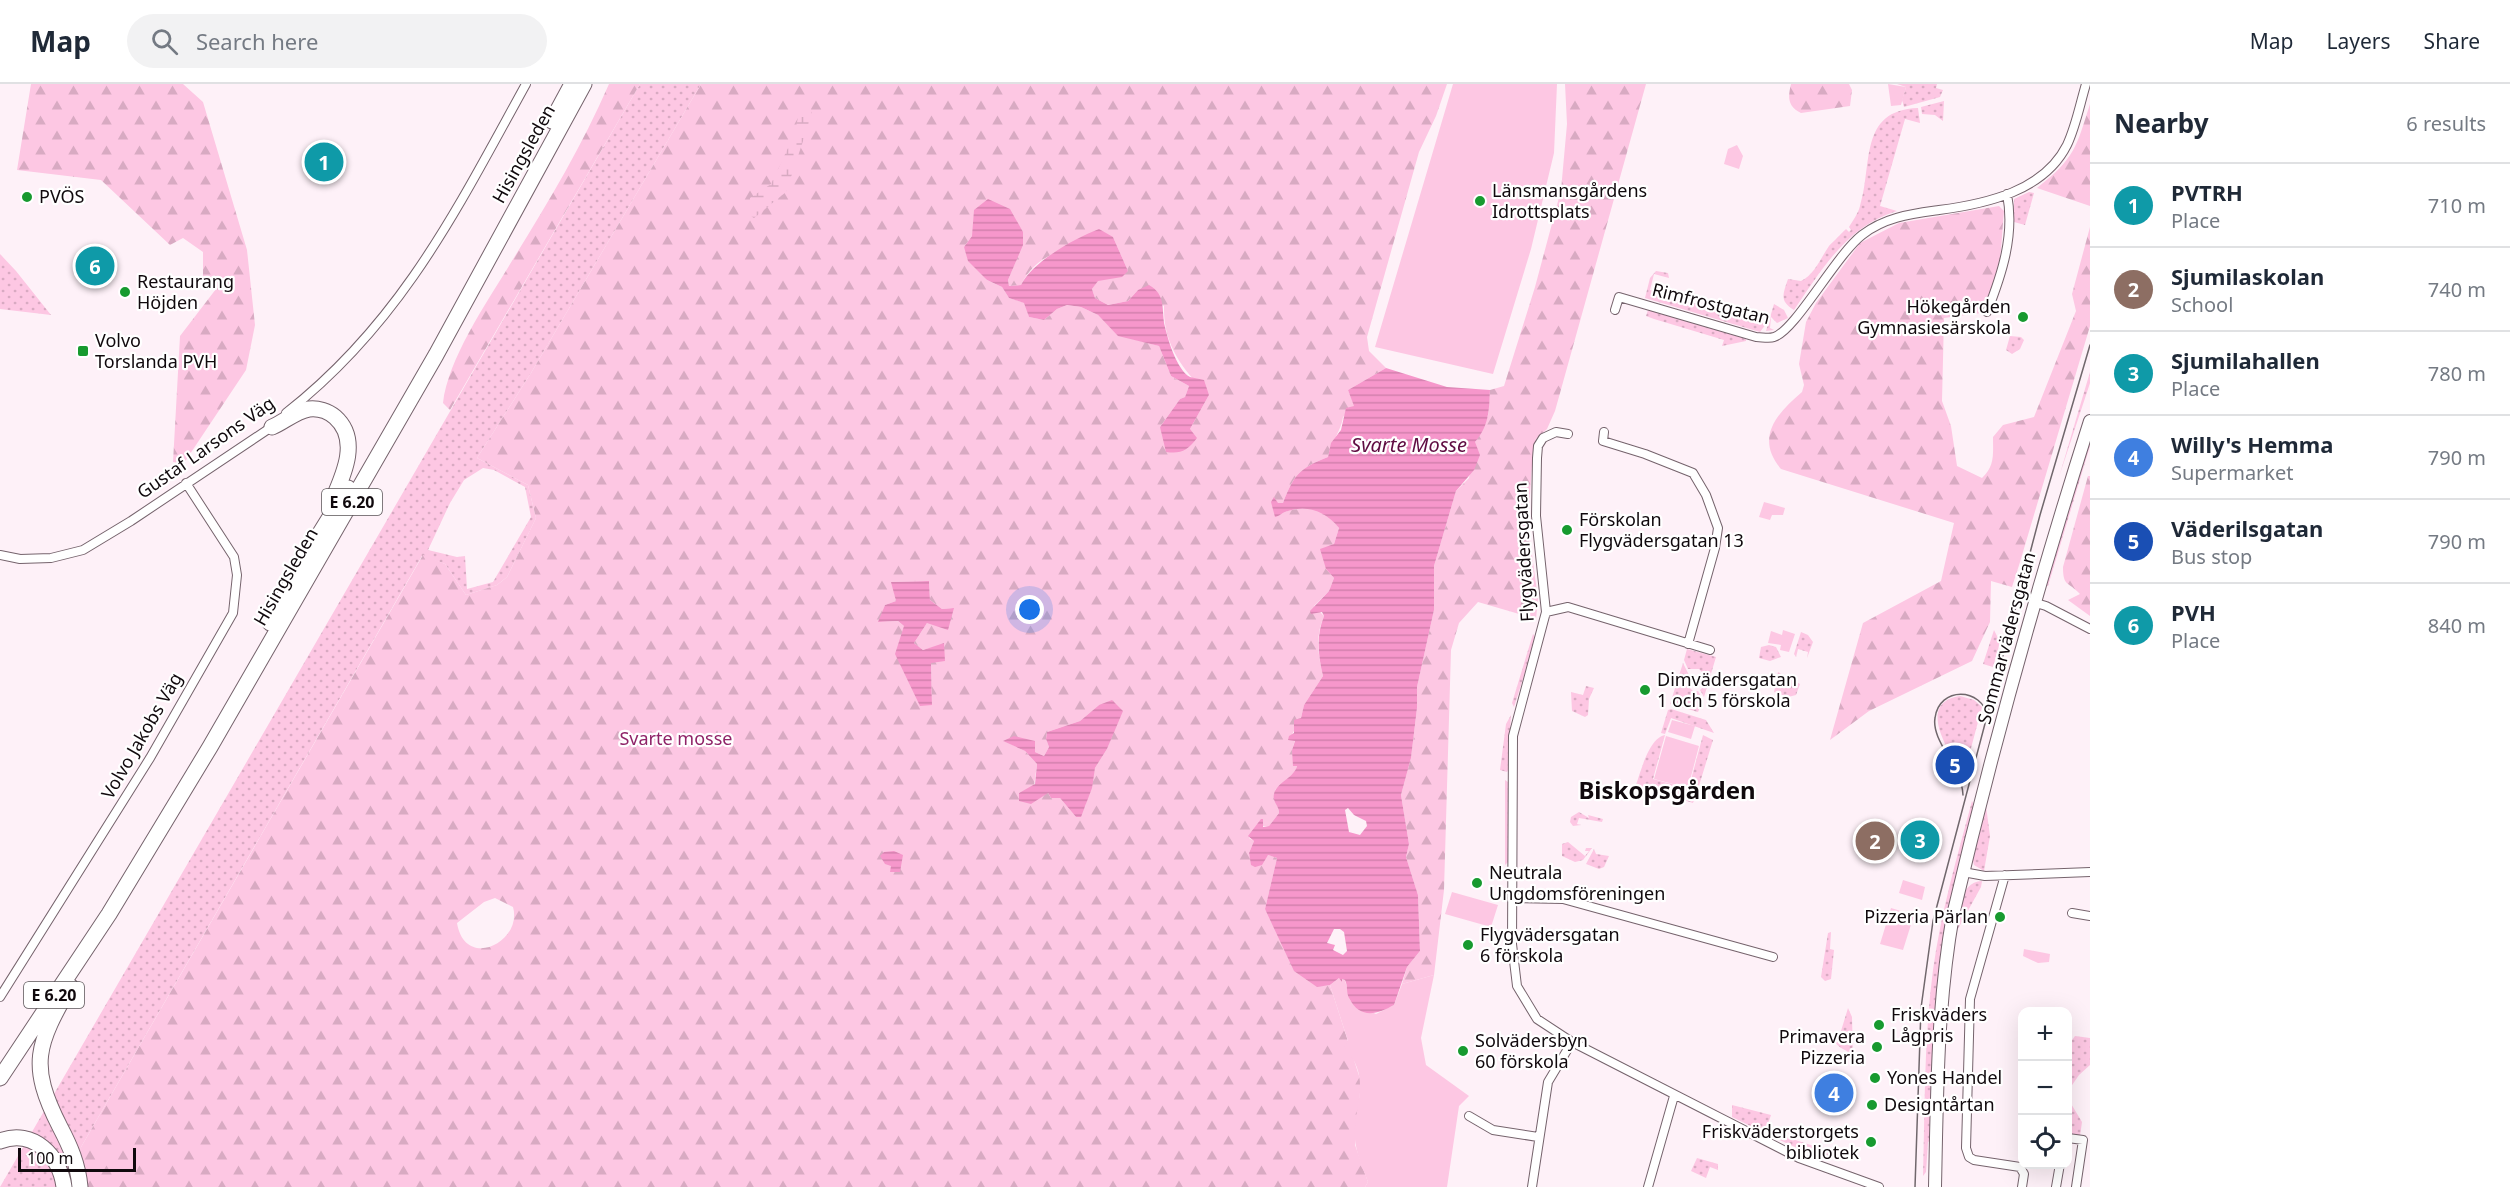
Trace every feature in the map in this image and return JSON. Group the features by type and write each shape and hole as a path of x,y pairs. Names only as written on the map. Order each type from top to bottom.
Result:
{"highway":[{"name":"Hisingsleden","path":"1,1057 156,820 430,343 572,84"},
{"name":"Hisingsleden","path":"0,1078 109,914 210,747 348,509 584,84"},
{"path":"272,427 301,411 313,409 330,413 342,425 347,438 348,456 328,510 327,520"},
{"path":"80,1187 72,1151 43,1092 40,1078 40,1053 48,1025 109,926 109,914"},
{"path":"0,1141 24,1139 43,1147 59,1165 64,1187"}],"street":[{"name":"Gustaf Larsons Väg","path":"0,555 20,559 51,558 82,550 272,427 347,359 398,301 445,230 526,84"},
{"name":"Rimfrostgatan","path":"1615,310 1618,297 1756,336 1775,337 1789,328 1845,251 1874,227 1906,214 1965,206 2007,194 2039,178 2060,158 2070,138 2086,84"},
{"path":"1987,312 2007,253 2009,224 2007,194"},
{"name":"Sommarvädersgatan","path":"1935,1187 1942,991 1946,951 1963,873 2036,603 2090,421"},
{"name":"Flygvädersgatan","path":"1568,434 1556,432 1543,438 1537,458 1536,516 1546,612 1513,736 1512,951 1518,986 1537,1018 1572,1042 1799,1158 1879,1187"},
{"path":"1604,432 1603,441 1645,454 1693,473 1717,522 1715,548 1688,644"},
{"name":"Volvo Jakobs Väg","path":"0,997 150,758 232,613 237,575 234,557 186,483"},
{"path":"2036,603 2090,629"},
{"path":"1546,612 1568,607 1710,650"},
{"path":"1963,873 2005,875 2090,872"},
{"path":"2005,875 1970,999 1967,1153 1974,1160 2020,1167 2024,1174 2022,1187"},
{"path":"1512,898 1563,899 1773,957"},
{"path":"2072,913 2090,916"},
{"path":"1532,1187 1548,1082 1572,1042"},
{"path":"1648,1187 1674,1096"},
{"path":"1469,1116 1493,1130 1538,1137"},
{"path":"2072,1139 2083,1140 2076,1187"},
{"path":"2056,1187 2059,1169"}],"green space":[{"path":"31,84 183,84 203,102 247,250 255,325 246,370 184,463 173,462 180,336 216,289 203,277 203,252 183,238 170,245 101,180 17,170"},
{"path":"609,84 640,84 450,410 443,403 453,366 462,347 565,172"},
{"path":"640,84 701,84 531,373 477,458 528,485 536,518 507,577 497,585 466,595 445,564 422,556 58,1187 0,1187","holes":["483,468 494,470 525,487 531,517 493,582 467,589 465,556 457,557 428,550 450,503 464,480"]},
{"name":"Svarte mosse","path":"701,84 1447,84 1436,116 1419,152 1367,337 1369,351 1386,368 1348,390 1355,406 1343,417 1328,457 1299,473 1283,503 1278,504 1274,497 1280,515 1296,509 1316,510 1328,515 1339,528 1326,569 1334,578 1329,591 1314,606 1324,616 1319,631 1318,646 1323,676 1304,705 1301,718 1289,740 1295,740 1292,750 1297,766 1295,772 1275,790 1279,813 1269,826 1256,826 1249,838 1254,841 1249,853 1251,862 1268,855 1277,858 1265,909 1317,986 1330,985 1361,1082 1355,1145 1368,1182 1365,1187 58,1187 423,555 445,564 466,595 497,585 507,577 536,518 528,485 477,458 531,373","holes":["972,236 1016,261 1008,280 1009,286 1021,285 1037,264 1060,250 1113,237 1128,271 1098,280 1092,289 1095,298 1108,305 1128,301 1138,290 1164,306 1167,332 1176,355 1190,376 1209,395 1190,429 1160,427 1180,399 1185,397 1189,386 1171,376 1159,346 1118,335 1098,315 1081,307 1067,305 1057,309 1044,320 1029,317 1025,303 1009,298 1002,287 987,280 964,247","929,581 930,600 942,609 953,608 927,623 914,643 923,650 944,644 931,662 932,705 904,626 898,621 879,622 885,605 896,601 892,582","1099,705 1114,731 1107,749 1095,768 1085,807 1076,817 1060,798 1051,798 1048,793 1019,793 1034,786 1037,764 1025,751 1004,741 1035,741 1035,752 1044,756 1049,747 1046,739 1047,732 1080,721","495,898 513,907 514,920 510,931 502,940 492,946 481,948 471,946 462,938 457,923 484,902"]},
{"name":"Länsmansgårdens Idrottsplats","path":"1453,84 1557,84 1554,153 1531,249 1493,374 1375,347"},
{"path":"1565,84 1646,84 1555,411 1547,429 1536,439 1533,450 1528,525 1538,599 1536,619 1478,602 1459,623 1451,650 1444,890 1434,975 1402,984 1407,967 1420,951 1418,895 1406,857 1409,844 1401,795 1411,758 1417,687 1434,610 1434,566 1456,491 1469,478 1475,442 1488,416 1490,390 1504,386 1535,287 1561,190 1567,124"},
{"path":"1791,84 1849,84 1852,90 1850,106 1801,113 1791,104 1789,93"},
{"path":"1888,84 1906,87 1901,105 1891,106"},
{"path":"1897,84 1937,84 1936,88 1943,90 1940,97 1904,107 1902,100 1906,87"},
{"path":"1944,101 1943,121 1935,115 1922,114 1921,107"},
{"path":"804,103 811,109 812,114 786,192 754,218 749,215 750,198 771,184 795,133 800,106"},
{"path":"2090,104 2090,206 2037,188 2067,160 2077,142"},
{"path":"1918,108 1920,123 1905,119 1880,206 1897,211 1879,218 1850,238 1826,265 1794,310 1789,307 1784,300 1788,279 1801,281 1806,278 1814,270 1829,246 1846,229 1849,232 1851,230 1849,227 1860,206 1871,143 1877,129 1885,119 1899,111"},
{"path":"1737,145 1743,156 1739,169 1724,164 1728,149"},
{"path":"2029,192 2034,193 2025,225 2014,222 2014,199"},
{"path":"1999,206 2004,211 2001,250 1997,279 1988,303 1981,313 1944,318 1942,401 1951,426 1957,466 1982,478 1991,464 1993,437 2003,425 2034,417 2076,311 2072,294 2090,227 2090,326 2020,562 2012,587 1991,581 1990,622 1972,661 1869,711 1830,740 1863,623 1941,581 1954,523 1781,469 1773,458 1770,447 1769,437 1772,427 1784,409 1802,392 1804,385 1799,364 1806,322 1816,303 1860,243 1899,223"},
{"path":"0,254 16,271 51,315 0,309"},
{"path":"1656,271 1668,273 1669,278 1654,274 1650,290 1766,324 1760,332 1645,298 1650,278"},
{"path":"1774,304 1784,310 1788,318 1777,323 1771,317 1770,328 1774,330 1766,331"},
{"path":"1648,310 1746,339 1746,341 1722,346 1724,340 1646,316"},
{"path":"2010,336 2021,337 2024,340 2020,349 2012,354 2006,350"},
{"path":"2090,372 2090,383 2059,477"},
{"path":"2090,432 2090,446 2048,586 2045,586"},
{"path":"2088,476 2090,476 2090,616 2068,600 2080,594 2065,581 2063,573"},
{"path":"1764,502 1785,508 1783,515 1772,515 1770,520 1759,517"},
{"path":"1783,630 1795,634 1789,652 1780,650 1781,645 1768,643 1771,631 1782,635"},
{"path":"1994,630 2000,642 1993,667 1983,664"},
{"path":"1801,632 1808,635 1813,642 1807,658 1808,652 1798,649 1796,657 1794,654"},
{"path":"1533,634 1536,638 1514,707 1512,703"},
{"path":"1769,645 1776,647 1781,657 1770,661 1759,658 1761,647"},
{"path":"1687,649 1716,657 1704,697 1700,690 1705,685 1705,675 1699,669 1688,669 1684,660"},
{"path":"1683,663 1689,675 1687,677 1688,686 1694,692 1698,691 1703,700 1698,712 1670,704"},
{"path":"1778,672 1800,684 1796,695 1788,697 1774,692"},
{"path":"1586,686 1594,688 1589,699 1588,715 1585,717 1572,711 1571,692 1583,695"},
{"path":"1960,696 1974,700 1982,707 1967,763 1958,768 1942,738 1938,716 1940,707 1947,700"},
{"path":"1668,710 1706,720 1714,733 1671,718 1665,734 1661,733"},
{"path":"1511,715 1507,772 1500,770 1506,724"},
{"path":"1672,720 1695,726 1691,739 1668,732"},
{"path":"1665,735 1653,779 1697,791 1693,803 1636,785 1650,748 1659,737"},
{"path":"1703,735 1713,740 1698,789 1689,787"},
{"path":"1666,736 1699,746 1688,788 1654,779"},
{"path":"1505,780 1508,782 1508,862 1505,865"},
{"path":"1972,801 1975,807 1957,880 1931,1140 1928,1142 1926,1172 1923,1176 1926,1047 1933,970 1945,906"},
{"path":"1986,806 1990,836 1984,871 1974,865 1972,857"},
{"path":"1579,812 1589,818 1588,815 1603,819 1602,822 1579,818 1577,824 1581,825 1573,826 1570,822 1571,817"},
{"path":"1568,842 1585,856 1589,851 1585,851 1586,848 1592,848 1583,860 1575,862 1562,856 1562,844"},
{"path":"1594,849 1596,854 1609,856 1604,867 1599,869 1586,864"},
{"path":"1903,880 1925,887 1922,900 1899,893"},
{"path":"1982,881 1981,887 1954,936 1958,911 1964,894 1968,887"},
{"path":"1452,892 1498,905 1491,927 1445,914"},
{"path":"1891,908 1914,915 1903,950 1880,944"},
{"path":"1831,932 1830,949 1834,950 1831,979 1825,981 1821,977 1828,933"},
{"path":"2024,949 2050,954 2049,962 2038,963 2023,956"},
{"path":"1434,975 1421,1038 1426,1065 1469,1096 1459,1106 1447,1187 1365,1187 1368,1182 1358,1155 1355,1133 1360,1084 1358,1072 1344,1047 1348,1041 1330,985 1339,978 1345,980 1350,1000 1376,1014 1394,1005 1402,984"},
{"path":"1848,1008 1852,1017 1853,1057 1835,1042 1835,1039 1841,1045 1845,1040 1841,1031"},
{"path":"2075,1036 2090,1038 2090,1065 2072,1085 2072,1061 2072,1040"},
{"path":"1732,1105 1771,1115 1765,1133 1732,1117"},
{"path":"2072,1105 2082,1122 2080,1136 2072,1136"},
{"path":"1774,1133 1832,1152 1833,1156 1828,1159 1808,1153 1773,1137"},
{"path":"1697,1158 1718,1164 1718,1170 1710,1167 1706,1178 1691,1171"}],"water":[{"path":"988,199 1010,209 1023,232 1023,245 1008,280 1009,286 1021,285 1034,268 1044,260 1078,238 1099,229 1113,237 1128,271 1122,277 1098,281 1092,289 1095,298 1108,305 1128,301 1138,290 1149,285 1159,294 1166,333 1177,362 1190,377 1204,380 1209,395 1190,429 1197,438 1187,449 1180,452 1166,452 1160,427 1180,399 1185,397 1189,386 1171,376 1159,346 1118,336 1098,315 1081,307 1067,305 1057,309 1044,320 1029,317 1024,303 1009,298 1002,287 987,280 968,261 964,247 972,236 974,210"},
{"name":"Svarte Mosse","path":"1386,368 1447,387 1490,390 1486,424 1475,442 1480,455 1474,470 1456,491 1434,566 1434,610 1417,687 1411,758 1401,795 1409,844 1406,857 1418,895 1420,951 1407,967 1394,1005 1376,1013 1358,1010 1353,1005 1348,996 1345,980 1342,979 1342,982 1339,978 1330,985 1317,987 1294,971 1265,909 1277,858 1268,855 1262,865 1255,867 1251,865 1249,853 1254,841 1248,836 1261,819 1263,819 1263,827 1269,826 1279,813 1274,794 1278,786 1293,774 1297,766 1293,766 1292,750 1295,741 1288,740 1289,736 1294,733 1294,720 1301,718 1304,705 1323,676 1319,646 1324,616 1322,612 1311,614 1310,611 1329,591 1334,578 1326,569 1320,549 1334,544 1339,528 1316,511 1296,509 1275,517 1271,502 1274,497 1278,503 1283,503 1299,473 1328,457 1331,443 1341,430 1346,408 1354,406 1348,390","holes":["1348,808 1354,815 1366,821 1367,826 1360,835 1349,832 1345,810","1334,929 1344,932 1347,951 1343,955 1333,950 1335,945 1327,943"]},
{"path":"929,581 930,600 942,609 954,608 948,630 927,623 914,643 923,650 944,643 945,661 931,663 932,705 920,706 895,654 904,626 898,621 878,622 885,605 896,601 891,582"},
{"path":"1112,700 1123,711 1107,749 1095,768 1092,788 1081,817 1076,817 1060,798 1051,798 1048,793 1031,804 1019,801 1019,793 1035,784 1037,764 1025,751 1003,741 1014,736 1035,741 1035,752 1044,756 1049,747 1046,739 1047,732 1080,721 1099,705"},
{"path":"894,851 903,855 900,872 890,872 891,866 885,864 880,856 884,852"}],"tram line":[{"path":"1915,1187 1921,1008 1933,921 2040,515 2090,345"},
{"path":"1963,795 1958,774 1935,727 1938,708 1944,700 1961,694 1978,700 1988,717"}],"place":[{"name":"PVTRH","path":"324,162"},
{"name":"PVÖS","path":"27,197"},
{"name":"Länsmansgårdens Idrottsplats","path":"1480,201"},
{"name":"PVH","path":"95,266"},
{"name":"Restaurang Höjden","path":"125,292"},
{"name":"Hökegården Gymnasiesärskola","path":"2023,317"},
{"name":"Volvo Torslanda PVH","path":"83,351"},
{"name":"Förskolan Flygvädersgatan 13","path":"1567,530"},
{"name":"Dimvädersgatan 1 och 5 förskola","path":"1645,690"},
{"name":"Väderilsgatan","path":"1955,765"},
{"name":"Sjumilahallen","path":"1920,840"},
{"name":"Sjumilaskolan","path":"1875,841"},
{"name":"Neutrala Ungdomsföreningen","path":"1477,883"},
{"name":"Pizzeria Pärlan","path":"2000,917"},
{"name":"Flygvädersgatan 6 förskola","path":"1468,945"},
{"name":"Friskväders Lågpris","path":"1879,1025"},
{"name":"Primavera Pizzeria","path":"1877,1047"},
{"name":"Solvädersbyn 60 förskola","path":"1463,1051"},
{"name":"Yones Handel","path":"1875,1078"},
{"name":"Willy's Hemma","path":"1834,1093"},
{"name":"Designtårtan","path":"1872,1105"},
{"name":"Friskväderstorgets bibliotek","path":"1871,1142"}],"district":[{"name":"Biskopsgården","path":"1667,791"}]}
